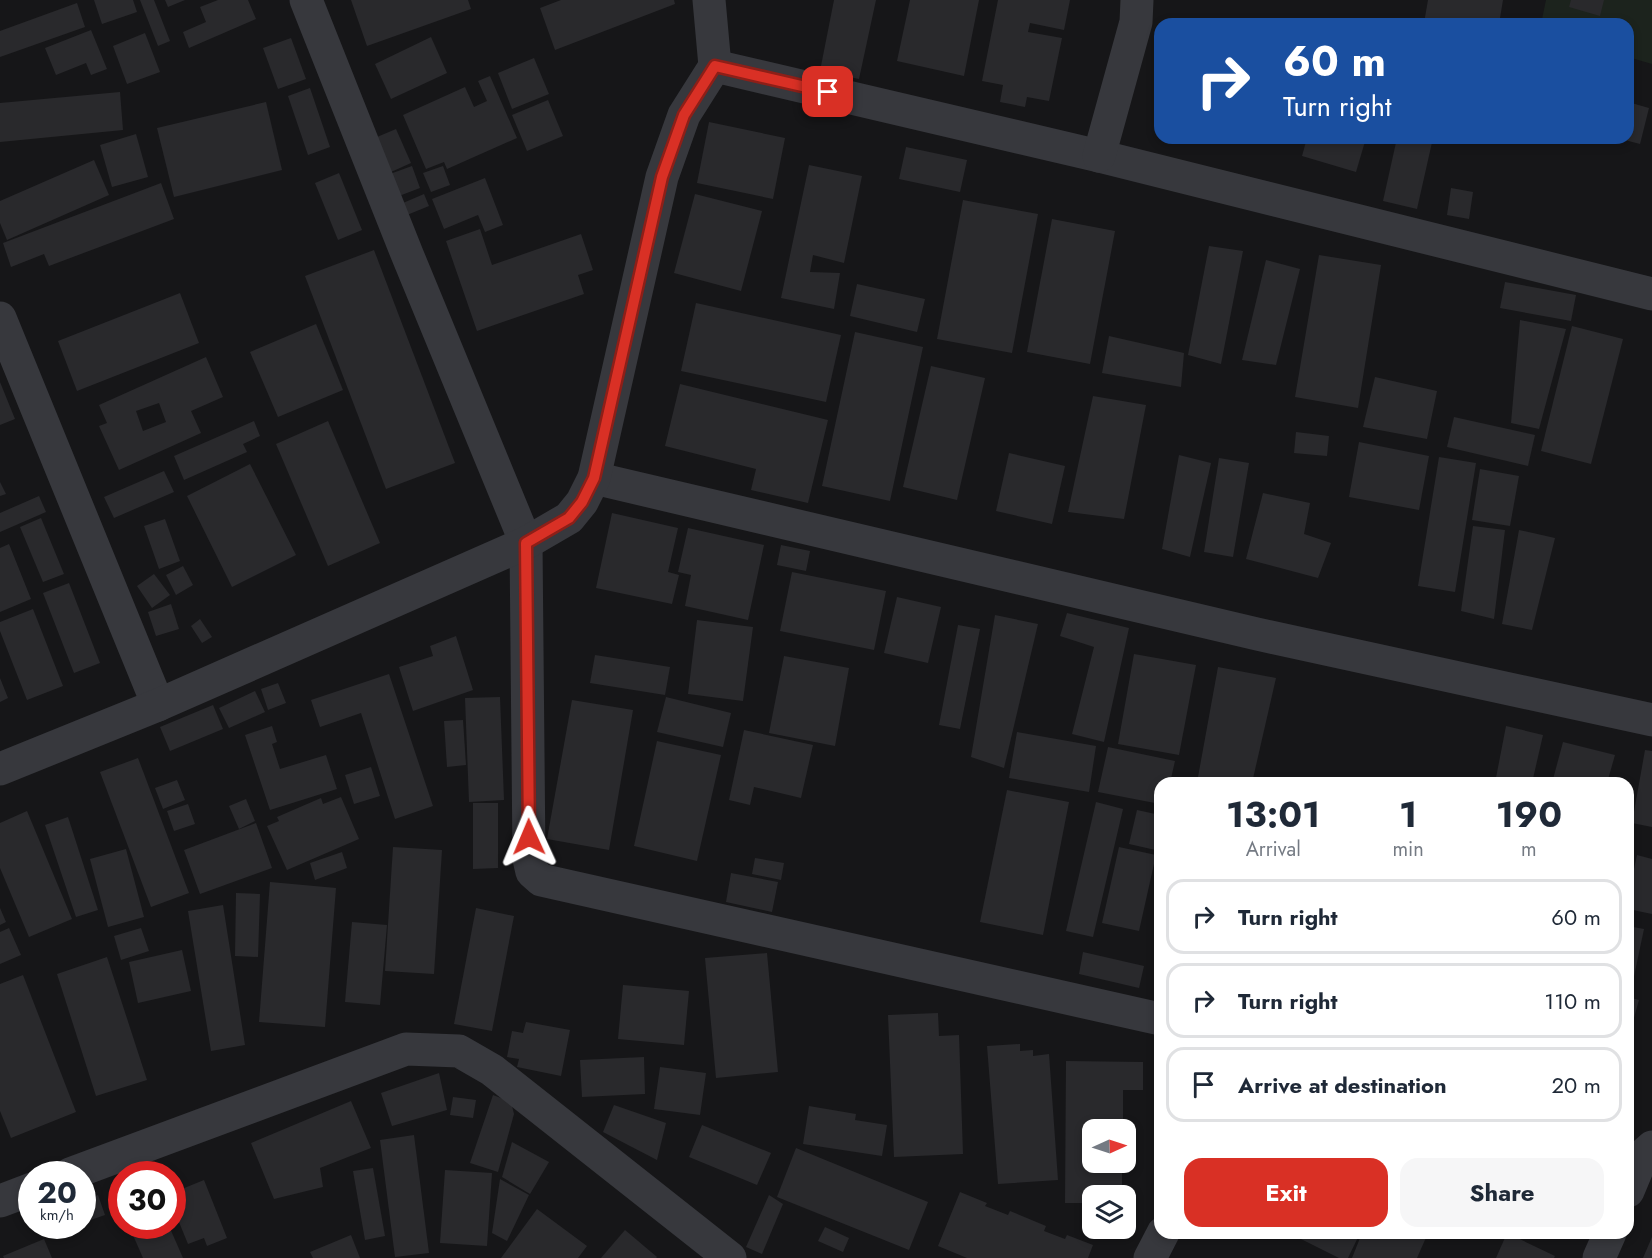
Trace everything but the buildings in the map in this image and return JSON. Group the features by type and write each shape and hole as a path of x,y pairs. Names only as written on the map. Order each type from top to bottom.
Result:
{"street":[{"path":"306,0 526,543 529,859 532,872 541,880 1154,1018"},
{"path":"0,769 158,705 526,543 569,518 582,502 594,478 662,177 684,115 715,66 709,0"},
{"path":"1099,156 1136,22 1137,0"},
{"path":"715,66 1099,156 1652,294"},
{"path":"0,318 158,705"},
{"path":"594,478 1257,634 1652,720"},
{"path":"96,1164 406,1049 459,1051 492,1070 730,1258"},
{"path":"1634,1172 1641,1150"},
{"path":"0,1201 18,1194"},
{"path":"1150,1258 1160,1239"},
{"path":"1599,1258 1607,1239"}],"shaded area":[{"path":"1546,0 1652,0 1652,64 1634,59 1634,18 1542,18"}],"route":[{"path":"529,837 526,543 569,518 582,502 594,478 662,177 684,115 715,66 828,92"}]}
